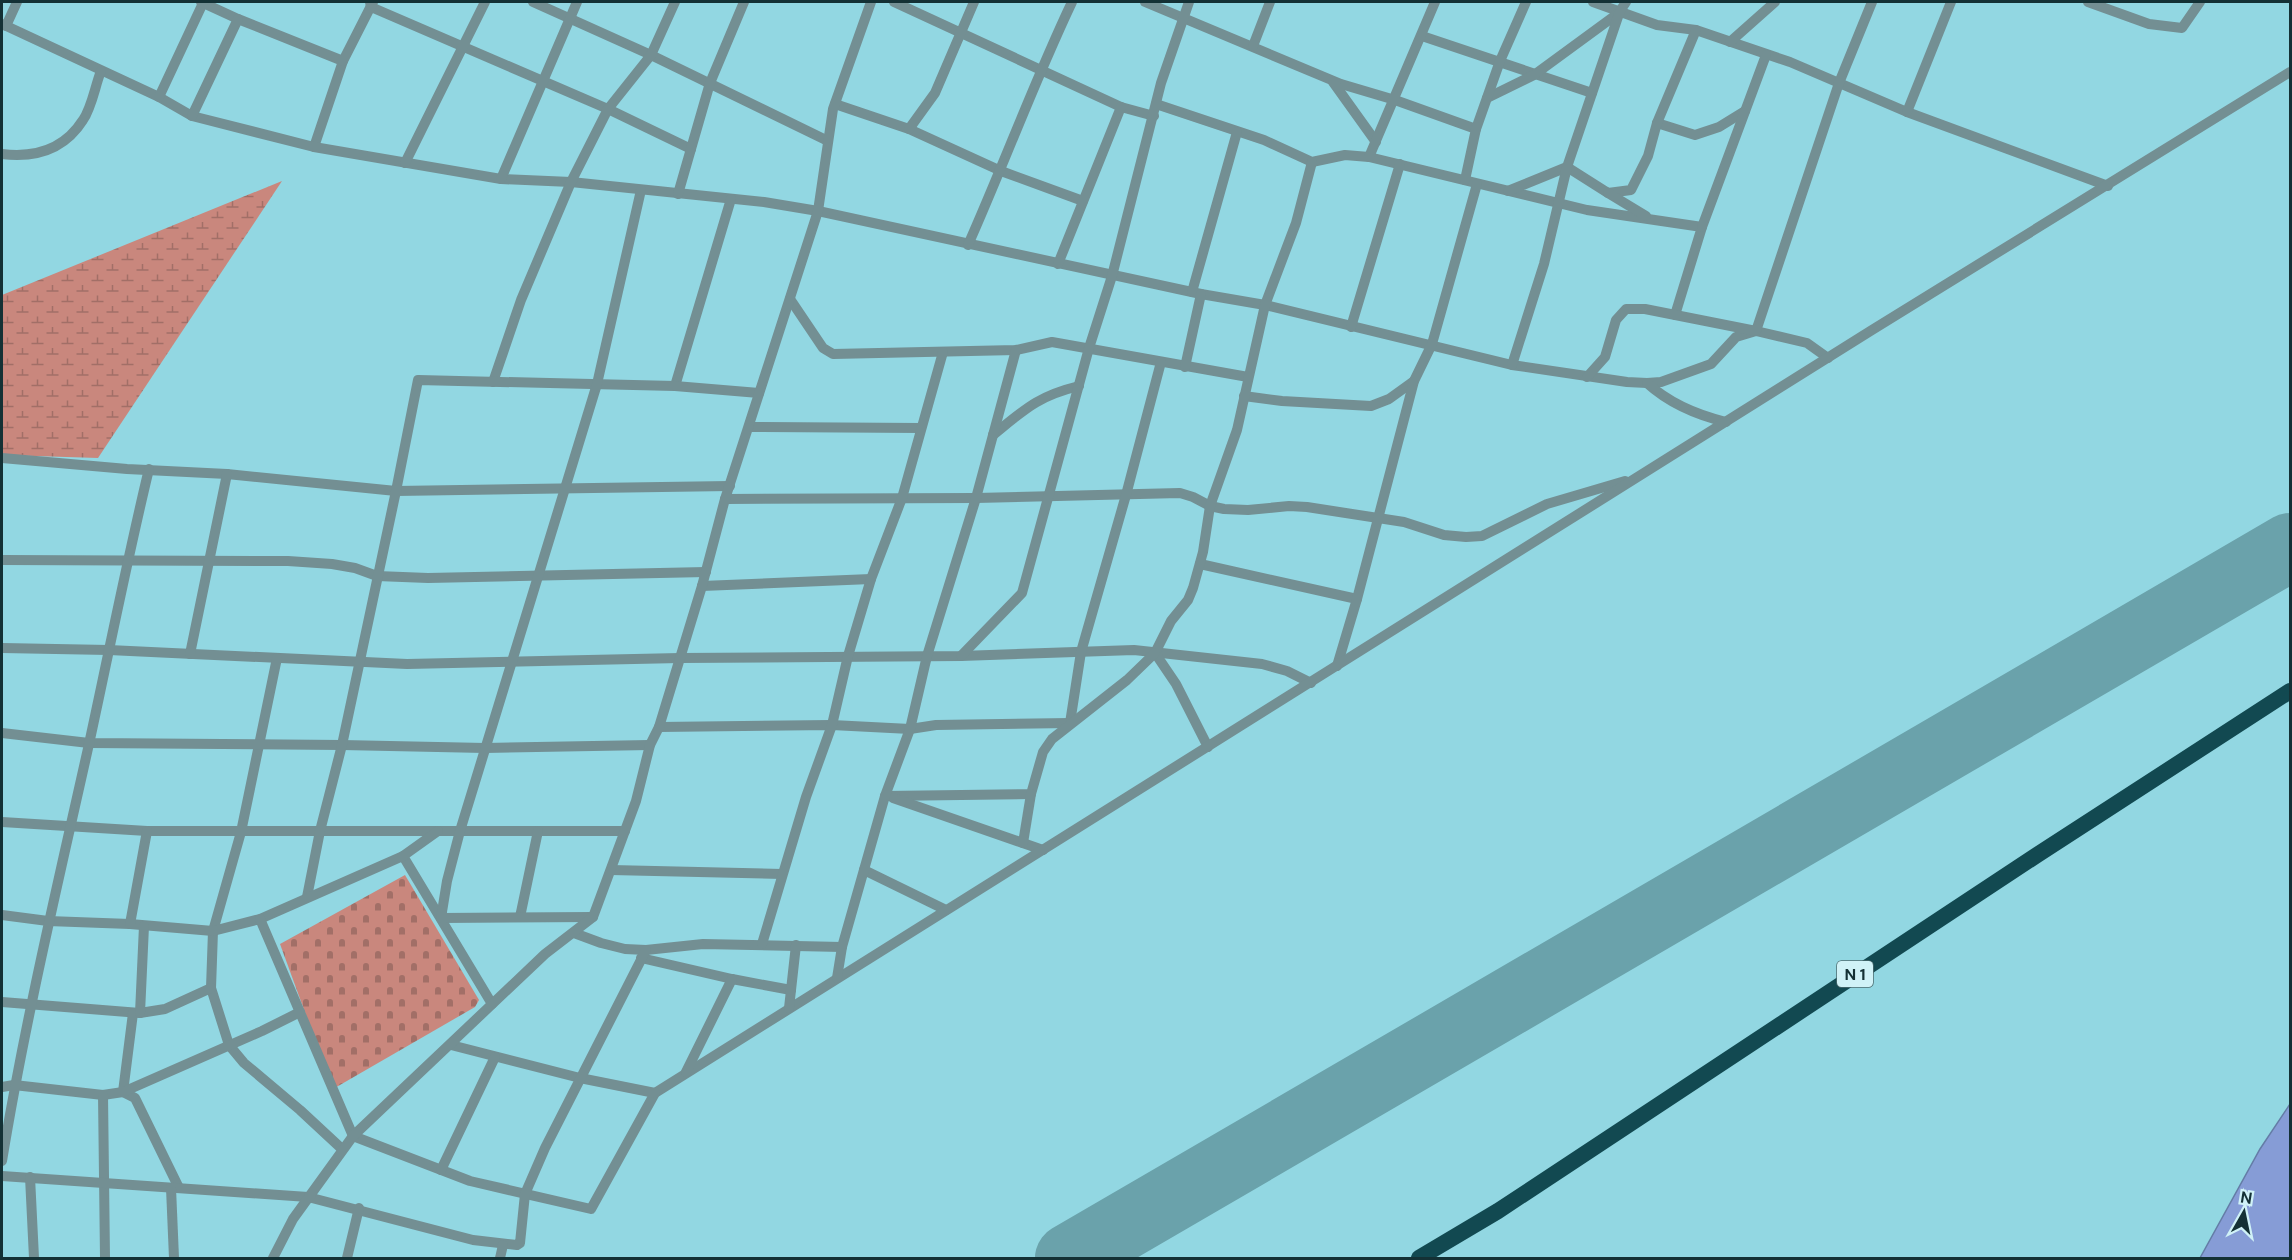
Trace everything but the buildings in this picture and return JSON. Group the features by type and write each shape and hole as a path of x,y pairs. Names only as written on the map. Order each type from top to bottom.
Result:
{"highway":[{"name":"N 1","path":"1419,1258 1498,1211 2017,867 2290,691"}],"street":[{"path":"17,2 4,25 159,97 192,116 314,147 501,179 571,182 764,202 1112,276 1265,305 1512,365 1587,376 1647,383 1660,382 1712,364 1736,337 1756,331"},
{"path":"159,97 202,2 343,62"},
{"path":"405,163 485,2"},
{"path":"533,2 651,55 828,141"},
{"path":"501,179 577,2"},
{"path":"493,382 521,300 571,182 608,109 651,55 675,2"},
{"path":"678,194 710,83 744,2"},
{"path":"273,1258 293,1219 352,1136 545,954 594,917 636,801 650,745 660,727 725,499 818,212 835,104 871,2"},
{"path":"894,2 1120,107 1154,116"},
{"path":"909,129 935,93 975,2"},
{"path":"968,245 1001,171 1040,69 1072,2"},
{"path":"1145,2 1333,81 1476,129"},
{"path":"961,656 1022,593 1089,348 1112,276 1161,83 1189,2"},
{"path":"1253,46 1270,2"},
{"path":"1369,157 1435,2"},
{"path":"1465,180 1476,129 1500,61 1526,2"},
{"path":"1593,2 1658,25 1696,30 1790,62 1907,112 2108,186"},
{"path":"1512,365 1544,264 1567,167 1620,11 1626,2"},
{"path":"1730,42 1775,2"},
{"path":"1756,331 1839,84 1872,2"},
{"path":"1907,112 1951,2"},
{"path":"2088,2 2149,24 2182,28 2200,2"},
{"path":"314,147 343,62 372,3 462,47 608,109 691,149"},
{"path":"1487,98 1534,75 1620,11"},
{"path":"192,116 238,19"},
{"path":"1608,193 1631,190 1648,156 1656,123 1696,30"},
{"path":"1422,36 1592,93"},
{"path":"1675,315 1702,227 1766,55"},
{"path":"2,154 17,156 38,154 56,148 84,120 101,71"},
{"path":"260,919 352,1136 470,1180 591,1209 655,1093 1828,358 2290,72"},
{"path":"1333,81 1376,142"},
{"path":"835,104 909,129 1001,171 1083,201"},
{"path":"1156,104 1264,140 1312,162 1333,155 1369,157 1559,204 1702,227"},
{"path":"1058,264 1120,107"},
{"path":"1656,123 1695,135 1719,128 1746,111"},
{"path":"1185,367 1196,293 1237,132"},
{"path":"1023,843 1031,794 1043,752 1052,739 1126,680 1155,652 1171,621 1190,596 1200,564 1210,506 1227,462 1265,305 1296,223 1312,162"},
{"path":"1351,327 1400,164"},
{"path":"1507,191 1567,167"},
{"path":"1567,167 1651,219"},
{"path":"1337,666 1357,599 1414,381 1432,344 1477,184"},
{"path":"441,918 447,881 460,831 597,384 641,190"},
{"path":"675,386 731,199"},
{"path":"790,299 827,352 833,354 1016,350 1048,342 1248,377"},
{"path":"1587,376 1605,357 1616,320 1626,309 1646,309 1807,343 1828,358"},
{"path":"837,978 842,947 885,796 910,729 927,656 976,498 1016,350"},
{"path":"762,944 806,797 832,725 848,656 871,579 902,498 943,352"},
{"path":"1070,723 1081,652 1161,362"},
{"path":"307,897 320,831 342,745 418,380 675,386 759,393"},
{"path":"1244,396 1282,401 1371,406 1389,399 1414,381"},
{"path":"1647,383 1661,396 1695,413 1726,422"},
{"path":"993,435 1033,402 1055,392 1079,386"},
{"path":"749,427 921,428"},
{"path":"2,458 127,469 227,474 396,491 730,486"},
{"path":"2,1161 14,1085 48,921 89,743 126,562 149,469"},
{"path":"190,654 227,474"},
{"path":"725,499 976,498 1180,493 1210,506 1248,510 1289,506 1307,507 1404,522 1444,535 1482,536 1547,504 1638,478"},
{"path":"2,560 288,561 332,564 355,568 377,576 428,578 706,572"},
{"path":"1200,564 1357,599"},
{"path":"702,586 871,579"},
{"path":"2,648 109,650 407,664 680,658 961,656 1112,650 1155,652 1262,664 1287,671 1311,683"},
{"path":"1155,652 1176,684 1208,747"},
{"path":"277,658 241,832 213,931 210,988 229,1045 244,1063 342,1149"},
{"path":"660,727 832,725 910,729 936,725 1070,723"},
{"path":"2,733 89,743 485,748 650,745"},
{"path":"885,796 1031,794"},
{"path":"885,796 1043,850"},
{"path":"2,822 147,831 625,831"},
{"path":"130,924 147,831"},
{"path":"2,915 48,921 130,924 213,931 260,919 403,856 439,831"},
{"path":"520,917 538,831"},
{"path":"403,856 492,1004"},
{"path":"611,870 782,874"},
{"path":"864,870 946,910"},
{"path":"441,918 594,917"},
{"path":"123,1092 136,1013 144,926"},
{"path":"574,933 600,944 732,979 791,990"},
{"path":"643,954 703,944 842,947"},
{"path":"789,1008 796,945"},
{"path":"2,1176 308,1197 359,1208 454,1235 503,1245 517,1245 520,1243 525,1212 525,1194 544,1148 643,954"},
{"path":"686,1073 732,979"},
{"path":"2,1002 136,1013 165,1009 210,988"},
{"path":"2,1088 14,1085 103,1095 123,1092 300,1012"},
{"path":"451,1045 580,1078 655,1093"},
{"path":"441,1170 495,1057"},
{"path":"123,1092 135,1098 175,1188 174,1258"},
{"path":"103,1095 105,1258"},
{"path":"30,1177 34,1258"},
{"path":"347,1258 359,1208"},
{"path":"500,1258 503,1245"}],"green space":[{"path":"282,181 98,458 2,455 2,295"},
{"path":"405,875 479,1000 475,1007 333,1089 280,944"}],"water":[{"path":"2290,1104 2290,1258 2200,1258 2260,1149"}],"runway":[{"path":"1069,1258 2290,547"}]}
